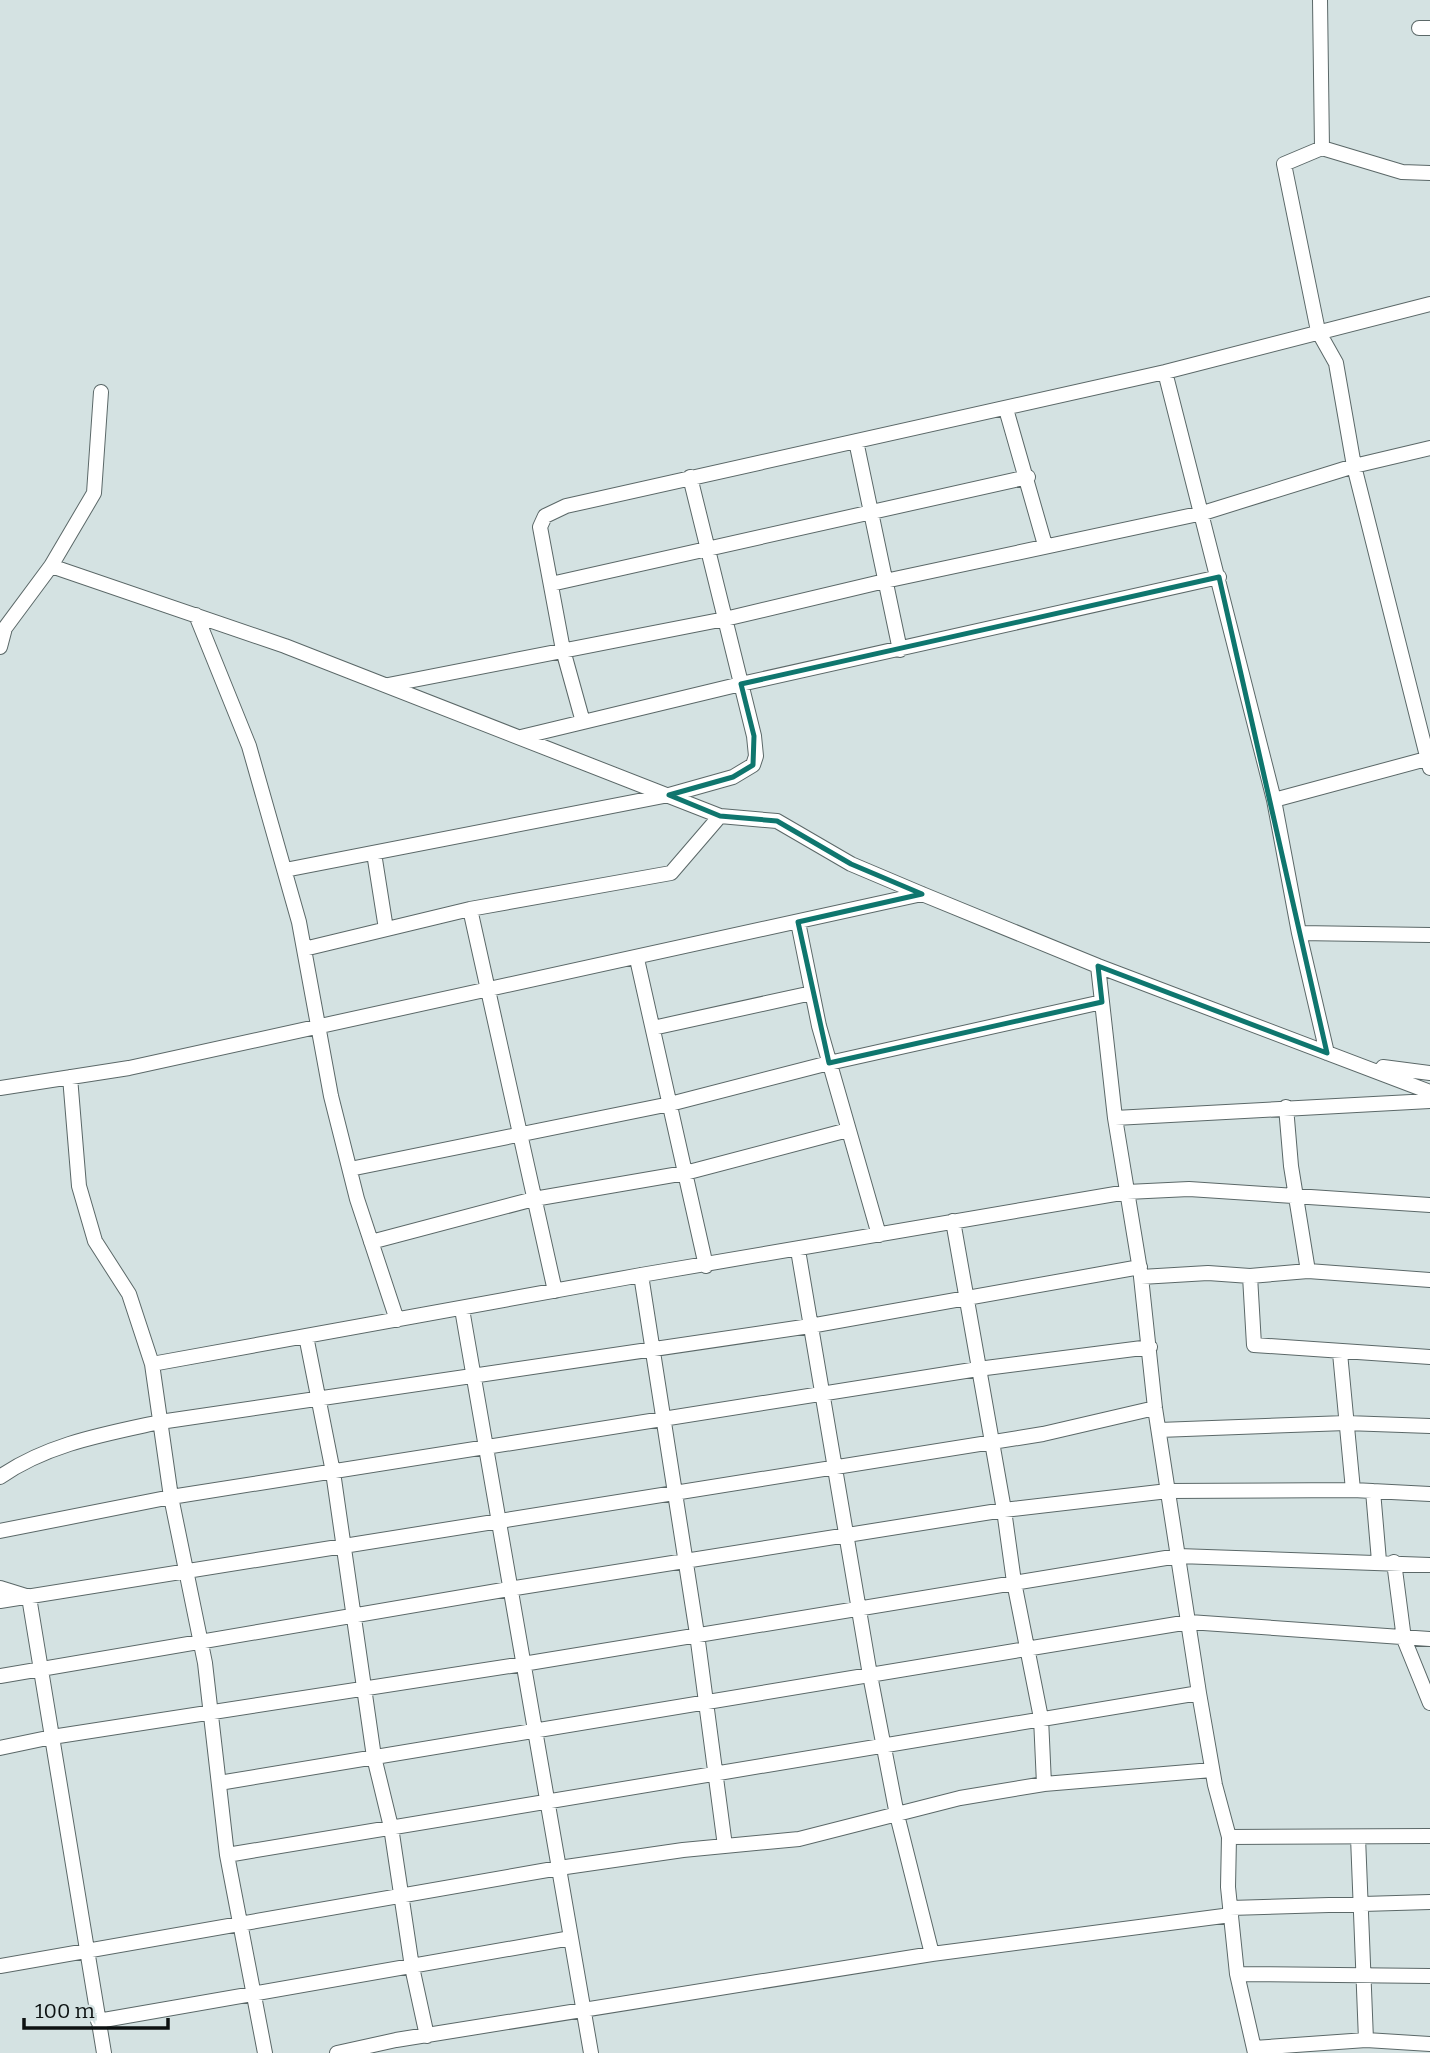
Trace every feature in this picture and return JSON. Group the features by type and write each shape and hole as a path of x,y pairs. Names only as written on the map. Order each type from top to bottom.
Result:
{"street":[{"path":"1320,0 1322,148"},
{"path":"1274,800 1429,761 1354,466 1336,363 1318,331 1284,164 1322,148 1402,172 1430,173"},
{"path":"583,722 563,650 540,527 545,516 566,506 1165,372 1430,304"},
{"path":"1165,372 1274,800 1299,933 1327,1053"},
{"path":"0,647 3,628 51,566 94,493 101,391"},
{"path":"1006,409 1028,477 1045,545"},
{"path":"856,441 900,650"},
{"path":"386,685 725,619 885,580 1203,513 1354,466 1430,448"},
{"path":"285,870 669,795 733,778 753,765 756,756 754,736 690,477"},
{"path":"551,584 1028,477"},
{"path":"51,566 196,615 386,685 720,816 777,821 851,864 922,894 1098,965 1430,1092"},
{"path":"521,737 741,684 1219,577"},
{"path":"196,615 249,746 285,870 350,1169 397,1320"},
{"path":"304,949 470,909 671,873 720,816"},
{"path":"374,853 386,929"},
{"path":"0,1088 129,1068 638,959 922,894"},
{"path":"470,909 555,1291"},
{"path":"798,922 829,1063 879,1235"},
{"path":"1299,933 1430,935"},
{"path":"638,959 706,1266"},
{"path":"1098,965 1115,1118 1150,1347 1155,1408 1212,1770 1229,1838 1230,1911 1237,1974 1255,2051 1366,2040 1430,2044"},
{"path":"653,1028 812,993"},
{"path":"350,1169 670,1104 829,1063 1102,1002"},
{"path":"1350,1062 1430,1073"},
{"path":"70,1077 79,1186 95,1241 129,1294 152,1364 171,1497 202,1641 227,1855 265,2053"},
{"path":"1115,1118 1430,1101"},
{"path":"1286,1107 1308,1271"},
{"path":"371,1242 534,1199 685,1173 848,1130"},
{"path":"152,1364 641,1275 1127,1192 1189,1189 1430,1205"},
{"path":"953,1222 1004,1510 1014,1582 1041,1718 1044,1784"},
{"path":"798,1250 883,1744 897,1815 932,1954"},
{"path":"0,1477 15,1466 68,1444 160,1422 652,1351 810,1326 965,1296 1140,1272 1250,1276 1308,1271 1430,1280"},
{"path":"641,1275 672,1492 697,1634 725,1846"},
{"path":"1250,1276 1254,1345 1339,1353 1430,1357"},
{"path":"462,1309 591,2053"},
{"path":"306,1336 333,1472 374,1757 391,1827 412,1967 428,2036"},
{"path":"0,1531 171,1497 978,1369 1150,1347"},
{"path":"1339,1353 1353,1490"},
{"path":"0,1601 836,1465 1043,1434 1155,1408"},
{"path":"1160,1430 1274,1428 1346,1423 1430,1426"},
{"path":"0,1676 509,1589 1004,1510 1168,1491 1353,1490 1430,1494"},
{"path":"1373,1491 1379,1562"},
{"path":"0,1748 51,1737 523,1664 1178,1556 1430,1565"},
{"path":"1394,1562 1404,1639 1430,1703"},
{"path":"0,1588 29,1597"},
{"path":"29,1597 104,2053"},
{"path":"219,1783 1189,1622 1430,1639"},
{"path":"227,1855 1199,1693"},
{"path":"0,1966 559,1868 799,1839 960,1798 1044,1784 1212,1770"},
{"path":"1229,1838 1430,1836"},
{"path":"1358,1837 1366,2040"},
{"path":"337,2053 583,2009 932,1954 1230,1911 1430,1902"},
{"path":"98,2021 571,1938"},
{"path":"1237,1974 1430,1976"}],"highlighted area":[{"path":"1219,577 1327,1053 1098,966 1102,1002 829,1063 798,922 922,894 851,864 777,821 720,816 669,795 733,777 753,765 754,736 741,684"}]}
